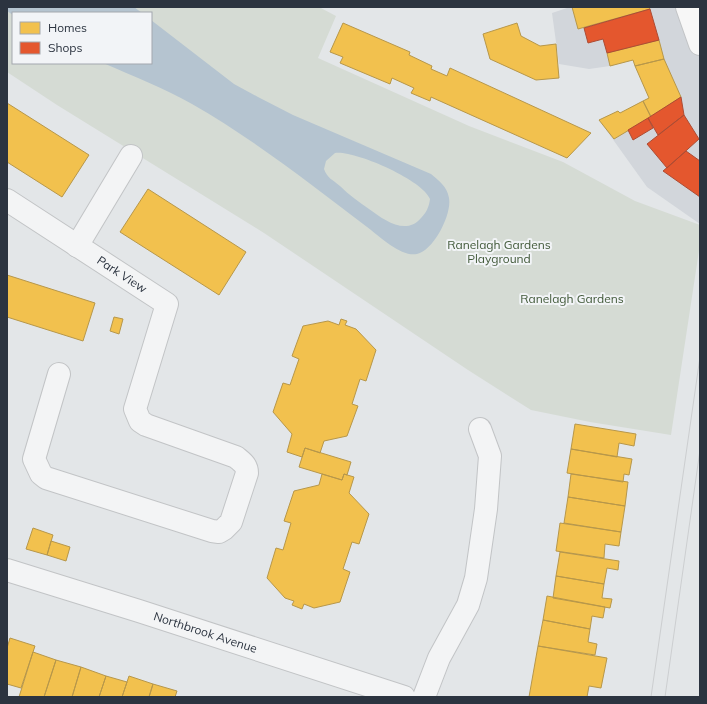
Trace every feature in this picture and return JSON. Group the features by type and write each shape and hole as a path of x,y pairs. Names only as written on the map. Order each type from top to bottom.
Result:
{"main road":[{"path":"687,7 700,44"}],"street":[{"path":"77,246 131,156"},
{"name":"Park View","path":"7,200 167,304 135,409 140,421 146,425 236,457 243,462 247,468 247,473 231,522 219,532 212,531 46,478 40,474 34,459 59,374"},
{"path":"424,697 439,658 468,606 476,578 486,509 490,456 480,429"},
{"name":"Northbrook Avenue","path":"7,570 140,611 404,697"}],"shaded area":[{"path":"570,7 700,7 700,224 647,187 599,120 618,111 620,113 649,98 633,60 610,66 589,69 559,64 552,13"}],"green space":[{"name":"Ranelagh Gardens","path":"7,7 319,7 336,16 318,58 469,126 563,162 635,201 700,225 700,244 671,435 590,422 531,410 468,370 264,233 57,105 7,72"}],"water":[{"path":"7,7 134,7 141,12 12,12 12,14 7,11"},
{"path":"152,21 234,84 293,115 431,174 445,187 448,194 449,205 445,222 430,246 417,254 405,253 386,242 283,164 238,133 192,104 148,82 105,64 152,64","holes":["335,153 344,153 372,161 402,175 425,191 430,199 428,207 421,218 409,226 402,226 381,218 354,198 325,172 324,169 326,161"]}],"building: Homes":[{"path":"572,7 649,7 650,9 578,29"},
{"path":"343,23 410,52 409,55 432,66 431,69 447,76 450,68 591,133 567,158 431,97 430,101 411,93 414,88 392,78 390,84 340,63 343,57 330,52"},
{"path":"517,23 521,36 540,46 556,44 559,78 536,80 490,59 483,34"},
{"path":"659,40 664,59 635,66 633,60 610,66 607,53"},
{"path":"664,59 681,97 651,117 643,101 649,98 635,66"},
{"path":"643,101 651,117 614,139 599,120 618,111 620,113"},
{"path":"7,103 89,155 62,197 7,162"},
{"path":"148,189 246,252 219,295 120,232"},
{"path":"7,275 95,303 83,341 7,317"},
{"path":"114,317 123,319 119,334 110,331"},
{"path":"341,319 347,321 345,325 356,329 376,350 366,381 360,379 352,404 358,406 347,436 324,441 320,453 305,448 302,457 287,452 292,434 273,412 283,383 290,385 299,359 292,356 303,326 328,321 339,325"},
{"path":"575,424 636,434 634,446 619,443 617,457 571,449"},
{"path":"305,448 351,462 347,475 344,474 342,480 299,467"},
{"path":"571,449 632,459 629,475 624,474 623,482 567,473"},
{"path":"322,474 342,480 344,474 354,477 349,493 369,514 359,544 352,542 343,569 350,572 340,602 314,608 304,604 302,609 292,605 294,601 285,598 267,578 276,548 283,550 291,523 284,521 294,491 319,485"},
{"path":"571,474 628,482 625,506 568,497"},
{"path":"568,497 625,506 621,532 564,523"},
{"path":"560,523 621,532 619,546 605,544 604,558 556,551"},
{"path":"33,528 53,535 47,555 26,549"},
{"path":"51,541 70,547 66,561 47,555"},
{"path":"560,552 619,561 618,570 607,568 604,584 556,576"},
{"path":"556,576 604,584 602,598 612,599 610,608 553,598"},
{"path":"547,596 605,607 603,618 592,616 590,629 543,620"},
{"path":"543,620 590,629 588,642 597,644 595,655 538,646"},
{"path":"10,638 35,646 21,688 7,684 7,648"},
{"path":"538,646 607,658 601,688 589,686 587,697 529,697"},
{"path":"33,652 56,660 44,697 19,697"},
{"path":"56,660 81,667 72,697 44,697"},
{"path":"81,667 106,676 99,697 72,697"},
{"path":"106,676 127,682 122,697 99,697"},
{"path":"129,676 153,684 149,697 122,697"},
{"path":"153,684 177,691 175,697 149,697"}],"building: Shops":[{"path":"650,9 659,40 607,53 603,39 588,43 584,28"},
{"path":"681,97 684,115 658,135 648,118"},
{"path":"684,115 699,139 667,168 647,144"},
{"path":"648,118 653,128 633,140 628,130"},
{"path":"686,151 700,161 700,197 663,171"}],"tram line":[{"path":"651,697 700,357"},
{"path":"665,697 700,450"}],"park label":[{"name":"Ranelagh Gardens Playground","path":"499,252"}]}
